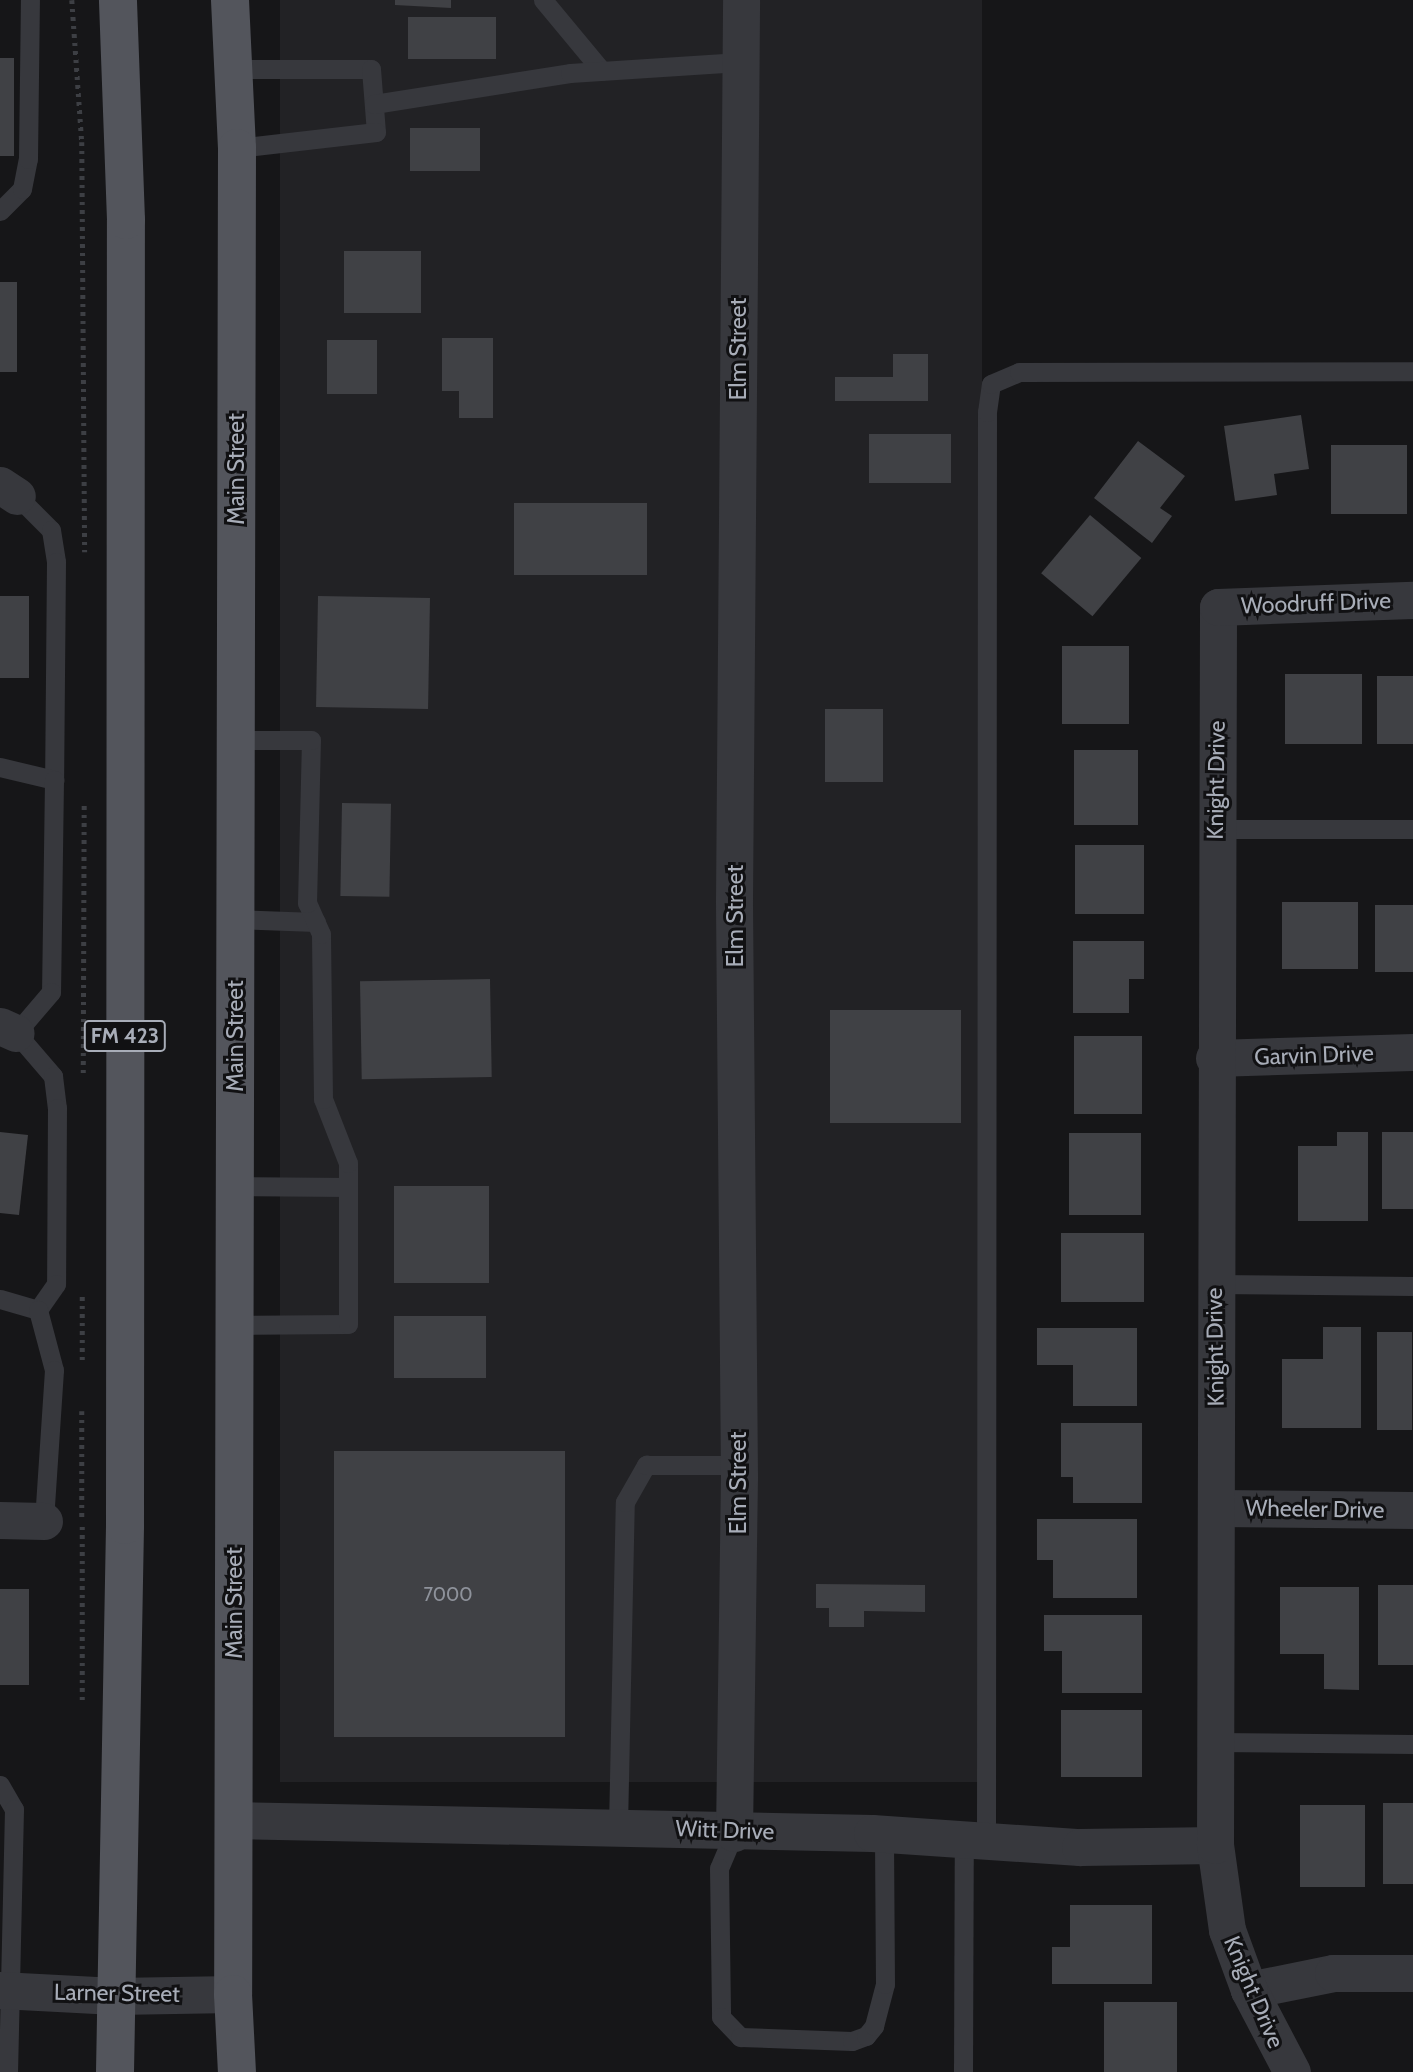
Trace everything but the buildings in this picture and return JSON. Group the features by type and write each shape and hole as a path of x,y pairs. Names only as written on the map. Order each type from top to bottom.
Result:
{"main road":[{"name":"FM 423","path":"115,2072 125,1525 126,220 118,0"},
{"name":"Main Street","path":"230,0 230,69 237,148 233,1993 237,2072"}],"street":[{"name":"Elm Street","path":"734,1833 739,1465 734,901 741,0"},
{"name":"Woodruff Drive","path":"1218,607 1413,600"},
{"name":"Knight Drive","path":"1218,607 1214,1058 1218,1508 1215,1845 1227,1930 1249,1990 1292,2072"},
{"name":"Garvin Drive","path":"1214,1058 1413,1052"},
{"name":"Wheeler Drive","path":"1218,1508 1413,1510"},
{"path":"0,1520 44,1521"},
{"name":"Witt Drive","path":"234,1820 618,1827 734,1833 884,1833 975,1837 1080,1847 1215,1845"},
{"path":"1249,1990 1333,1973 1413,1973"},
{"name":"Larner Street","path":"3,1990 115,1996 233,1993"}],"lane":[{"path":"0,211 22,189 28,159 30,0"},
{"path":"543,0 602,71"},
{"path":"374,104 602,71 740,62"},
{"path":"230,69 371,69 376,132 237,148"},
{"path":"963,2072 975,1837 987,412 991,384 1019,372 1413,371"},
{"path":"9,490 51,530 56,562 51,992 8,1029 53,1076 57,1108 56,1283 38,1310 54,1370 44,1521"},
{"path":"235,1325 348,1324 348,1163 323,1099 321,934 307,903 311,740 236,740"},
{"path":"0,767 54,780"},
{"path":"1215,829 1413,830"},
{"path":"235,919 316,922"},
{"path":"235,1186 348,1187"},
{"path":"1214,1284 1413,1286"},
{"path":"0,1299 38,1310"},
{"path":"618,1827 625,1502 646,1465 739,1465"},
{"path":"1217,1742 1413,1744"},
{"path":"0,1785 14,1809 3,1990 8,2072"},
{"path":"734,1833 719,1868 721,2017 740,2037 852,2041 866,2036 874,2026 885,1984 884,1833"}],"path":[{"path":"72,0 82,142 85,562"},
{"path":"83,1085 84,798"},
{"path":"82,1288 82,1369"},
{"path":"82,1396 82,1708"}],"shaded area":[{"path":"280,0 982,0 982,1782 280,1782"}]}
